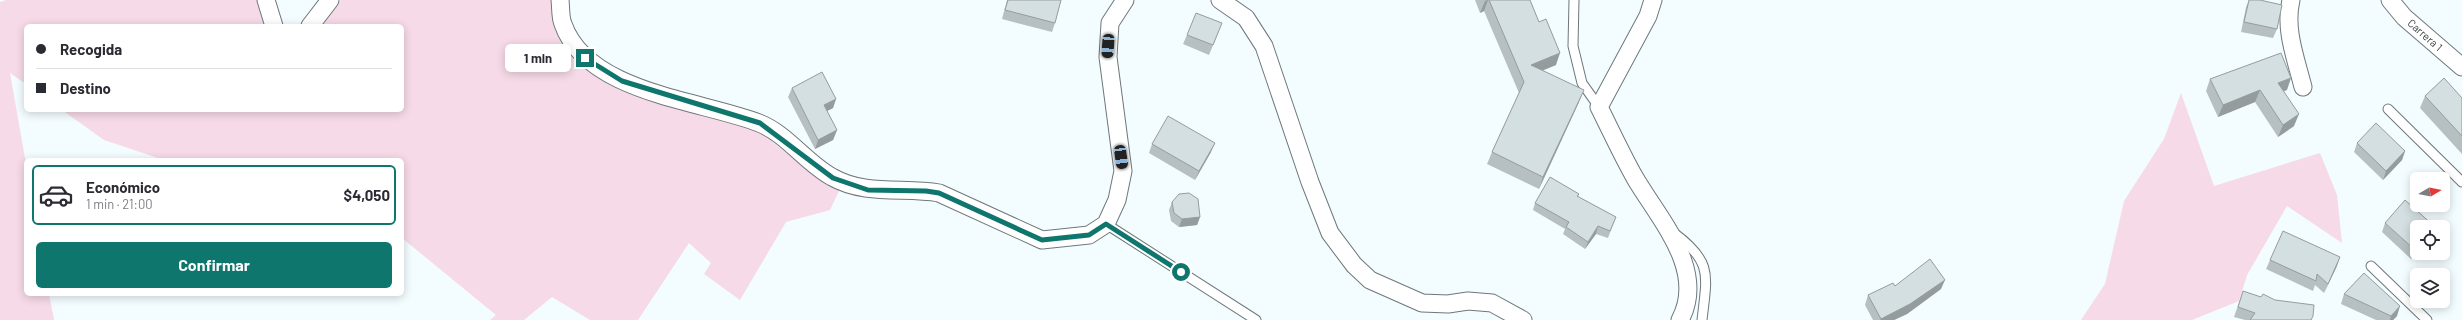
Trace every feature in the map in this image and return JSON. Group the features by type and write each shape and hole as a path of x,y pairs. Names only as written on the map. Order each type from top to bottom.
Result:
{"street":[{"path":"266,0 273,24"},
{"path":"312,24 330,0"},
{"path":"560,0 562,24 585,58 622,81 760,123 833,178 868,190 926,191 939,193 1042,240 1089,235 1106,224 1117,200 1123,171 1108,57 1110,23 1125,0"},
{"path":"1220,0 1246,18 1264,46 1310,182 1330,233 1354,264 1370,280 1422,303 1448,304 1468,301 1492,303 1523,320"},
{"path":"1653,0 1648,16 1599,107 1635,178 1665,226 1683,259 1689,282 1684,312 1680,320"},
{"path":"2291,0 2289,10 2290,36 2303,87"},
{"name":"Carrera 1","path":"2390,0 2404,17 2462,67"}],"lane":[{"path":"1574,0 1573,46 1582,83 1599,107"},
{"path":"2388,109 2462,182"},
{"path":"1106,224 1256,320"},
{"path":"1665,226 1690,245 1701,258 1707,277 1702,320"},
{"path":"2371,266 2427,320"}],"shaded area":[{"path":"6,0 259,0 265,24 24,24 24,83 10,73 25,158 24,296 49,296 54,320 0,320 0,2"},
{"path":"341,0 553,0 566,47 579,63 620,89 757,130 829,186 840,189 830,210 786,222 740,300 704,274 711,263 689,243 638,320 590,320 552,297 524,320 490,320 496,315 404,240 404,158 158,158 104,140 65,112 404,112 404,24 320,24 329,10"},
{"path":"2181,93 2214,186 2320,153 2337,195 2342,243 2287,206 2247,275 2239,301 2192,320 2081,320 2105,284 2124,201 2164,139"}],"building":[{"path":"1008,0 1061,0 1055,23 1005,10"},
{"path":"1489,0 1530,0 1539,22 1546,19 1560,53 1531,65 1584,90 1543,177 1492,152 1524,82"},
{"path":"2249,0 2260,0 2282,5 2277,29 2244,22"},
{"path":"1196,13 1222,23 1213,45 1187,35"},
{"path":"2281,53 2291,78 2278,83 2299,114 2283,125 2260,90 2223,105 2210,79"},
{"path":"822,72 836,99 824,105 837,130 818,140 792,88"},
{"path":"2444,78 2462,98 2462,136 2425,96"},
{"path":"1168,116 1215,143 1199,171 1152,144"},
{"path":"2376,123 2405,151 2386,171 2357,143"},
{"path":"1550,177 1579,194 1577,196 1616,217 1610,231 1598,226 1588,242 1566,227 1569,222 1535,203"},
{"path":"1189,193 1198,199 1200,217 1182,219 1174,213 1172,202 1179,194"},
{"path":"2405,200 2410,204 2410,212 2418,212 2427,220 2410,220 2410,245 2385,223"},
{"path":"2283,231 2340,257 2328,284 2317,274 2316,281 2270,260"},
{"path":"1930,259 1945,280 1910,304 1881,319 1868,295 1893,283 1895,286"},
{"path":"2364,273 2400,306 2391,316 2344,294"},
{"path":"2243,291 2261,297 2263,294 2275,300 2314,305 2313,316 2311,320 2250,320 2255,313 2238,307"}],"route":[{"path":"585,58 622,81 760,123 780,136 805,158 833,178 868,190 926,191 939,193 958,200 1042,240 1089,235 1106,224 1181,272"}]}
